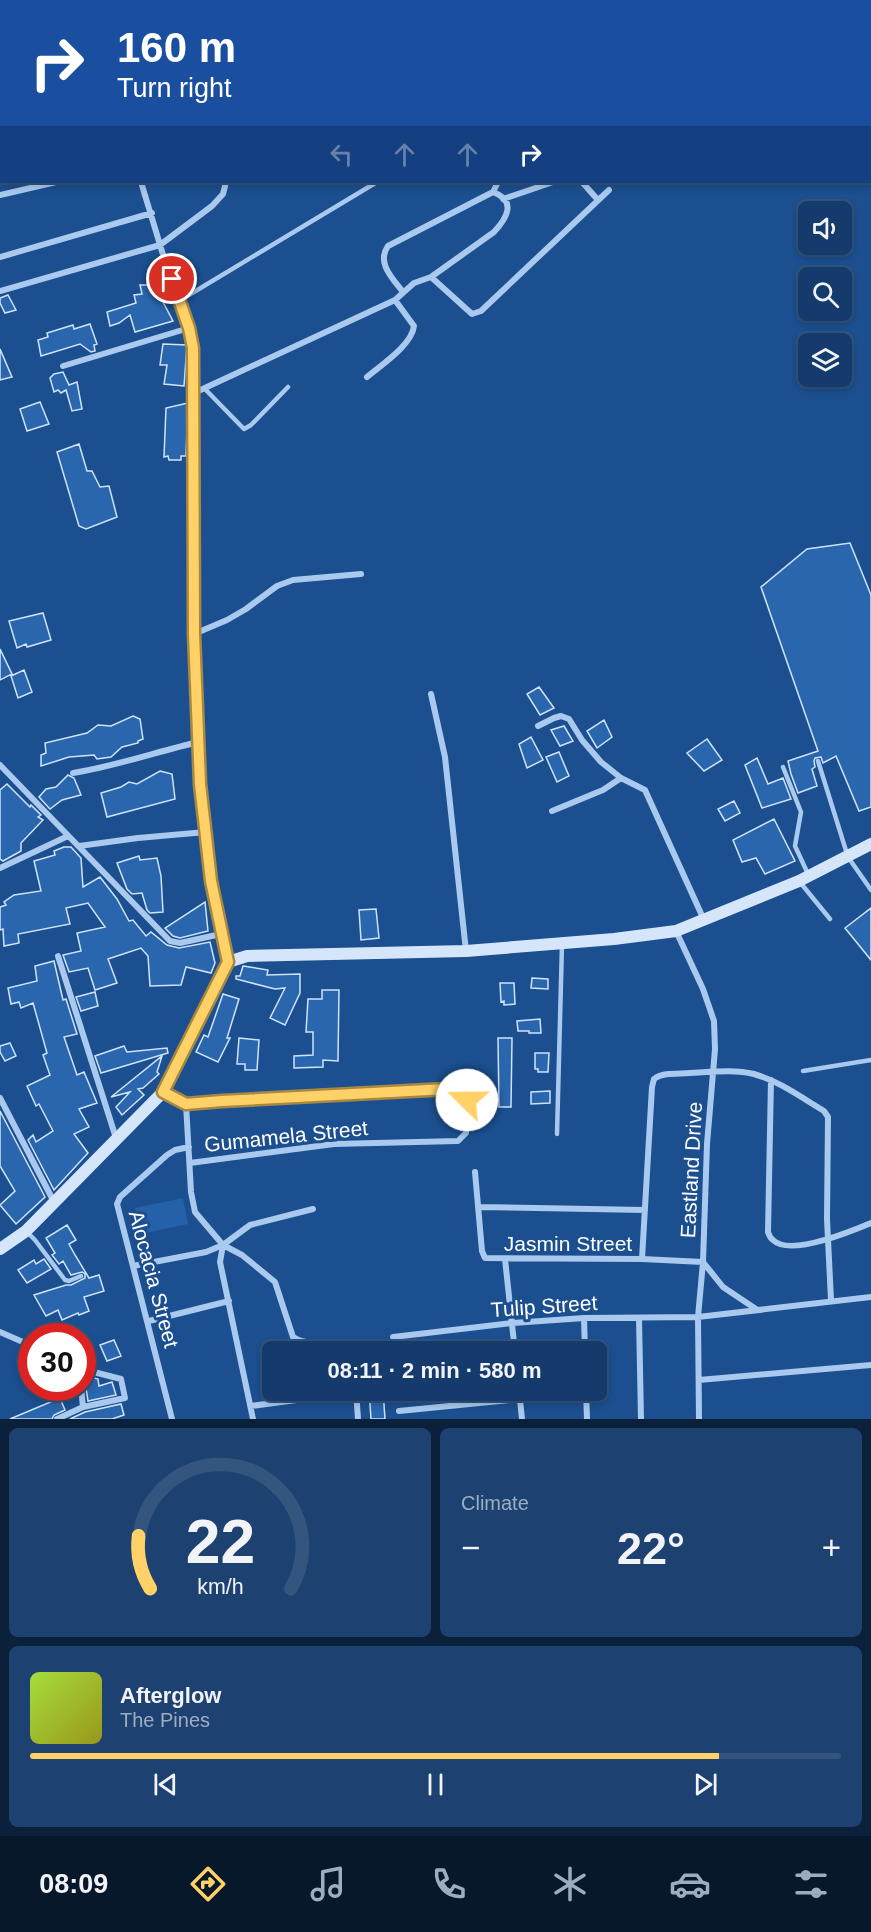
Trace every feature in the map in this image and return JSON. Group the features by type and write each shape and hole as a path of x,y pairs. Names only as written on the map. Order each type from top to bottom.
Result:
{"street":[{"path":"0,195 52,183"},
{"path":"0,1249 26,1231 163,1092 228,962 211,881 198,742 194,634 193,348 189,328 141,183"},
{"path":"0,291 160,245 212,206 223,194 226,183"},
{"path":"403,292 382,259 388,246 493,192 498,183"},
{"path":"503,199 550,183"},
{"path":"583,183 598,200"},
{"path":"431,277 472,314 481,311 609,190"},
{"path":"194,393 395,300 421,279 431,277 494,232 503,223 508,216 508,209 503,199 493,192"},
{"path":"0,257 152,213"},
{"path":"366,377 405,344 413,334 414,326 395,300"},
{"path":"63,366 189,328"},
{"path":"194,634 226,620 278,586 293,580 361,574"},
{"path":"431,694 445,757 466,951"},
{"path":"538,726 561,716 569,719 582,740 601,762 621,778 645,790 704,920"},
{"path":"73,773 107,767 198,742"},
{"path":"0,765 170,941 180,943 221,934"},
{"path":"552,812 603,790 621,778"},
{"path":"79,846 206,832"},
{"path":"0,868 68,836"},
{"path":"228,962 247,956 466,951 562,944 676,930 804,879 871,844"},
{"name":"Eastland Drive","path":"676,930 703,989 714,1021 714,1072 707,1144 703,1262 698,1317 699,1419"},
{"path":"58,956 116,1138"},
{"path":"642,1259 654,1079 662,1075 714,1072 738,1071 754,1074 771,1080 824,1111 828,1116 828,1241 831,1300"},
{"path":"771,1080 768,1232 773,1240 788,1246 828,1241 871,1223"},
{"name":"Gumamela Street","path":"186,1104 455,1090 464,1094 467,1100 466,1133 458,1141 334,1144 190,1163"},
{"path":"163,1092 186,1104 191,1191 195,1212 223,1245 242,1255 275,1282 293,1337 300,1341"},
{"path":"0,1098 54,1202"},
{"name":"Alocacia Street","path":"172,1419 119,1215 118,1201 167,1155 175,1150 189,1147"},
{"name":"Jasmin Street","path":"475,1172 483,1255 489,1259 642,1259 703,1262"},
{"path":"478,1207 645,1210"},
{"path":"134,1266 206,1252 223,1245 250,1225 313,1209"},
{"path":"223,1245 220,1262 253,1419"},
{"path":"505,1259 514,1341"},
{"path":"703,1262 723,1287 757,1309"},
{"name":"Tulip Street","path":"393,1337 513,1323 584,1318 698,1317 871,1297"},
{"path":"148,1321 228,1301"},
{"path":"584,1318 585,1341"},
{"path":"639,1318 641,1419"},
{"path":"0,1332 18,1340"},
{"path":"699,1380 871,1365"},
{"path":"57,1419 83,1407 124,1398 121,1379 96,1373"},
{"path":"82,1401 83,1407"},
{"path":"250,1406 285,1401"},
{"path":"357,1401 358,1419"},
{"path":"399,1411 499,1401"},
{"path":"519,1401 522,1419"},
{"path":"586,1401 586,1419"}],"lane":[{"path":"179,301 375,183"},
{"path":"205,389 244,429 251,425 288,387"},
{"path":"818,761 848,857 871,890"},
{"path":"783,767 801,812 795,846 804,879 831,919"},
{"path":"557,1134 562,944"},
{"path":"803,1071 871,1060"},
{"path":"26,1231 65,1280 69,1281 81,1276"}],"shaded area":[{"path":"183,1198 188,1224 141,1234 135,1208"}],"building":[{"path":"140,285 154,285 173,321 135,332 130,315 110,326 107,312 136,303 134,295 142,294"},
{"path":"8,295 16,310 5,313 0,298"},
{"path":"90,324 97,344 94,345 95,351 91,352 80,344 41,356 38,340 48,337 47,333 73,325 74,329"},
{"path":"163,344 187,345 184,386 164,384 167,365 160,365"},
{"path":"0,349 12,377 0,380"},
{"path":"63,372 69,385 77,382 82,409 72,411 66,390 61,393 58,390 54,392 50,378 54,374"},
{"path":"40,402 49,424 27,431 20,409"},
{"path":"188,403 186,456 181,456 181,460 169,460 168,456 164,457 166,408"},
{"path":"79,444 87,471 92,471 100,487 109,486 117,517 86,529 79,526 57,452"},
{"path":"850,543 871,595 871,807 859,811 836,756 823,763 821,757 815,758 815,767 812,769 817,786 798,793 788,761 818,751 761,587 807,549"},
{"path":"43,613 51,640 27,647 26,644 17,648 9,621"},
{"path":"0,649 12,674 0,680"},
{"path":"24,670 32,692 18,698 11,676"},
{"path":"539,687 554,708 540,715 527,694"},
{"path":"133,716 140,719 143,739 138,743 122,747 111,757 97,759 94,755 69,757 41,766 41,755 46,753 45,743 87,733 98,725 111,726"},
{"path":"604,720 612,737 597,748 587,731"},
{"path":"564,726 573,741 560,746 551,730"},
{"path":"531,737 543,760 527,768 519,744"},
{"path":"707,739 722,760 704,771 687,753"},
{"path":"559,752 569,776 557,782 546,757"},
{"path":"757,758 768,784 783,778 791,799 762,808 745,765"},
{"path":"160,771 172,774 175,799 107,817 101,793 129,782 137,784"},
{"path":"68,775 74,778 81,795 62,800 50,809 39,797 46,789 56,787"},
{"path":"7,784 41,815 38,817 43,820 21,843 21,851 3,861 0,859 0,790"},
{"path":"734,801 740,813 725,821 718,809"},
{"path":"774,819 795,861 765,874 756,858 742,862 733,840"},
{"path":"71,847 81,858 83,887 100,877 117,899 129,921 133,920 146,936 151,932 167,945 179,948 210,942 215,963 211,973 186,967 181,985 150,986 148,956 141,948 108,959 117,983 95,990 88,968 69,972 63,955 81,951 77,933 105,927 88,903 66,908 70,924 18,934 19,943 4,946 3,929 0,930 0,907 6,905 4,902 14,895 41,891 34,861 55,855 54,851"},
{"path":"139,856 140,860 157,858 161,876 163,912 150,913 142,893 132,894 127,889 117,863"},
{"path":"205,902 208,931 180,938 173,936 165,928"},
{"path":"871,908 871,960 845,928"},
{"path":"376,909 379,938 361,940 359,910"},
{"path":"54,961 63,1000 66,999 77,1034 64,1037 77,1075 84,1072 97,1103 79,1109 89,1127 74,1134 88,1153 54,1190 28,1140 33,1135 36,1142 53,1131 39,1104 36,1106 27,1086 50,1075 43,1055 47,1053 33,1003 21,1008 19,1002 11,1004 8,988 37,981 35,966"},
{"path":"243,966 268,970 267,975 300,974 300,993 285,1025 270,1018 285,988 275,989 236,979 236,976 240,976"},
{"path":"532,978 548,979 548,989 531,988"},
{"path":"500,983 514,983 515,1004 504,1005 504,1001 501,1002"},
{"path":"322,990 339,990 338,1061 323,1060 323,1067 294,1068 294,1056 313,1055 313,1032 306,1032 308,999 322,999"},
{"path":"95,992 98,1006 81,1011 76,997"},
{"path":"223,994 239,999 227,1038 230,1038 218,1062 196,1052 204,1035 208,1037"},
{"path":"540,1019 541,1033 518,1031 517,1021"},
{"path":"239,1038 259,1040 257,1070 245,1070 245,1064 237,1064"},
{"path":"498,1038 512,1038 511,1107 499,1107"},
{"path":"10,1043 16,1056 5,1061 0,1052 0,1046"},
{"path":"124,1046 127,1052 167,1048 168,1053 101,1073 95,1056"},
{"path":"535,1053 549,1053 548,1072 538,1072 538,1069 535,1069"},
{"path":"162,1056 157,1072 159,1074 143,1088 138,1089 144,1095 122,1115 116,1107 130,1092 111,1097"},
{"path":"550,1091 550,1103 531,1104 531,1092"},
{"path":"0,1111 45,1197 16,1224 0,1205 15,1191 0,1166"},
{"path":"67,1225 76,1240 69,1244 75,1255 89,1278 99,1275 104,1291 84,1297 89,1311 62,1320 58,1310 46,1316 34,1295 71,1285 85,1278 82,1272 71,1275 63,1261 59,1264 52,1255 55,1253 46,1238"},
{"path":"44,1259 51,1269 27,1283 18,1270 34,1260 36,1264"},
{"path":"114,1340 121,1356 107,1361 100,1345"},
{"path":"96,1378 99,1386 112,1382 116,1395 96,1399"},
{"path":"53,1401 61,1401 65,1410 54,1415 52,1419 10,1419"},
{"path":"370,1401 384,1401 385,1419 371,1419"},
{"path":"121,1404 124,1415 112,1419 70,1419 85,1412"}],"route":[{"path":"172,279 189,328 193,348 194,634 200,784 211,881 228,962 163,1092 186,1104 447,1089 459,1091 467,1100"}]}
